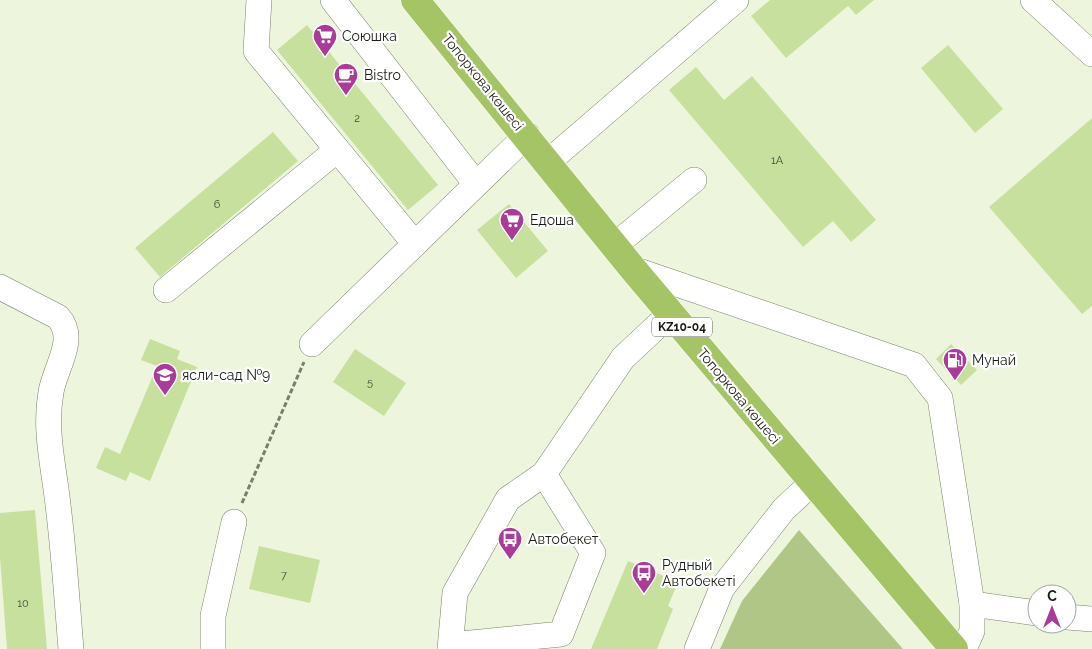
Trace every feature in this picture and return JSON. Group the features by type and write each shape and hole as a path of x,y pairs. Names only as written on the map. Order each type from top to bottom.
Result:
{"highway":[{"name":"Топоркова көшесі","path":"415,0 548,162 633,270 954,649"}],"lane":[{"path":"259,0 256,51 415,244"},
{"path":"333,0 476,184"},
{"path":"548,162 736,0"},
{"path":"1033,0 1092,54"},
{"path":"312,344 527,136"},
{"path":"166,290 337,150"},
{"path":"614,246 694,180"},
{"path":"633,270 914,365 940,398 972,604 972,631 964,649"},
{"path":"0,287 58,318 66,326 68,336 51,392 49,446 58,504 71,649"},
{"path":"544,474 593,553 561,634 451,647 456,593 508,500 544,474 624,358 670,314"},
{"path":"696,649 722,588 784,509 812,483"},
{"path":"213,649 213,616 234,522"},
{"path":"972,604 1027,612"},
{"path":"1077,618 1092,619"}],"path":[{"path":"234,522 312,344"}],"green space":[{"path":"799,530 903,649 720,649 742,601"}],"building":[{"path":"770,0 874,0 856,15 848,6 786,58 751,16"},
{"path":"307,25 438,185 408,210 277,50"},
{"path":"948,45 1003,109 975,133 921,68"},
{"path":"696,67 724,100 752,76 876,220 851,242 833,221 803,247 669,90"},
{"path":"1092,118 1092,306 1082,314 989,207"},
{"path":"273,132 298,161 160,277 135,248"},
{"name":"Едоша","path":"509,204 548,251 516,278 477,230"},
{"name":"ясли-сад №9","path":"150,339 180,351 177,359 197,367 150,481 130,472 126,481 96,468 105,447 120,454 157,366 141,360"},
{"path":"951,344 977,370 961,385 936,359"},
{"path":"355,349 406,383 384,416 333,382"},
{"path":"35,510 47,649 7,649 0,557 0,513"},
{"path":"259,546 320,560 310,603 249,589"},
{"name":"Рудный Автобекеті","path":"628,561 678,582 668,606 673,609 657,649 591,649"}],"place":[{"name":"Союшка","path":"325,57"},
{"name":"Bistro","path":"346,96"},
{"name":"Едоша","path":"512,241"},
{"name":"Мунай","path":"955,381"},
{"name":"ясли-сад №9","path":"165,396"},
{"name":"Автобекет","path":"510,560"},
{"name":"Рудный Автобекеті","path":"644,594"}]}
